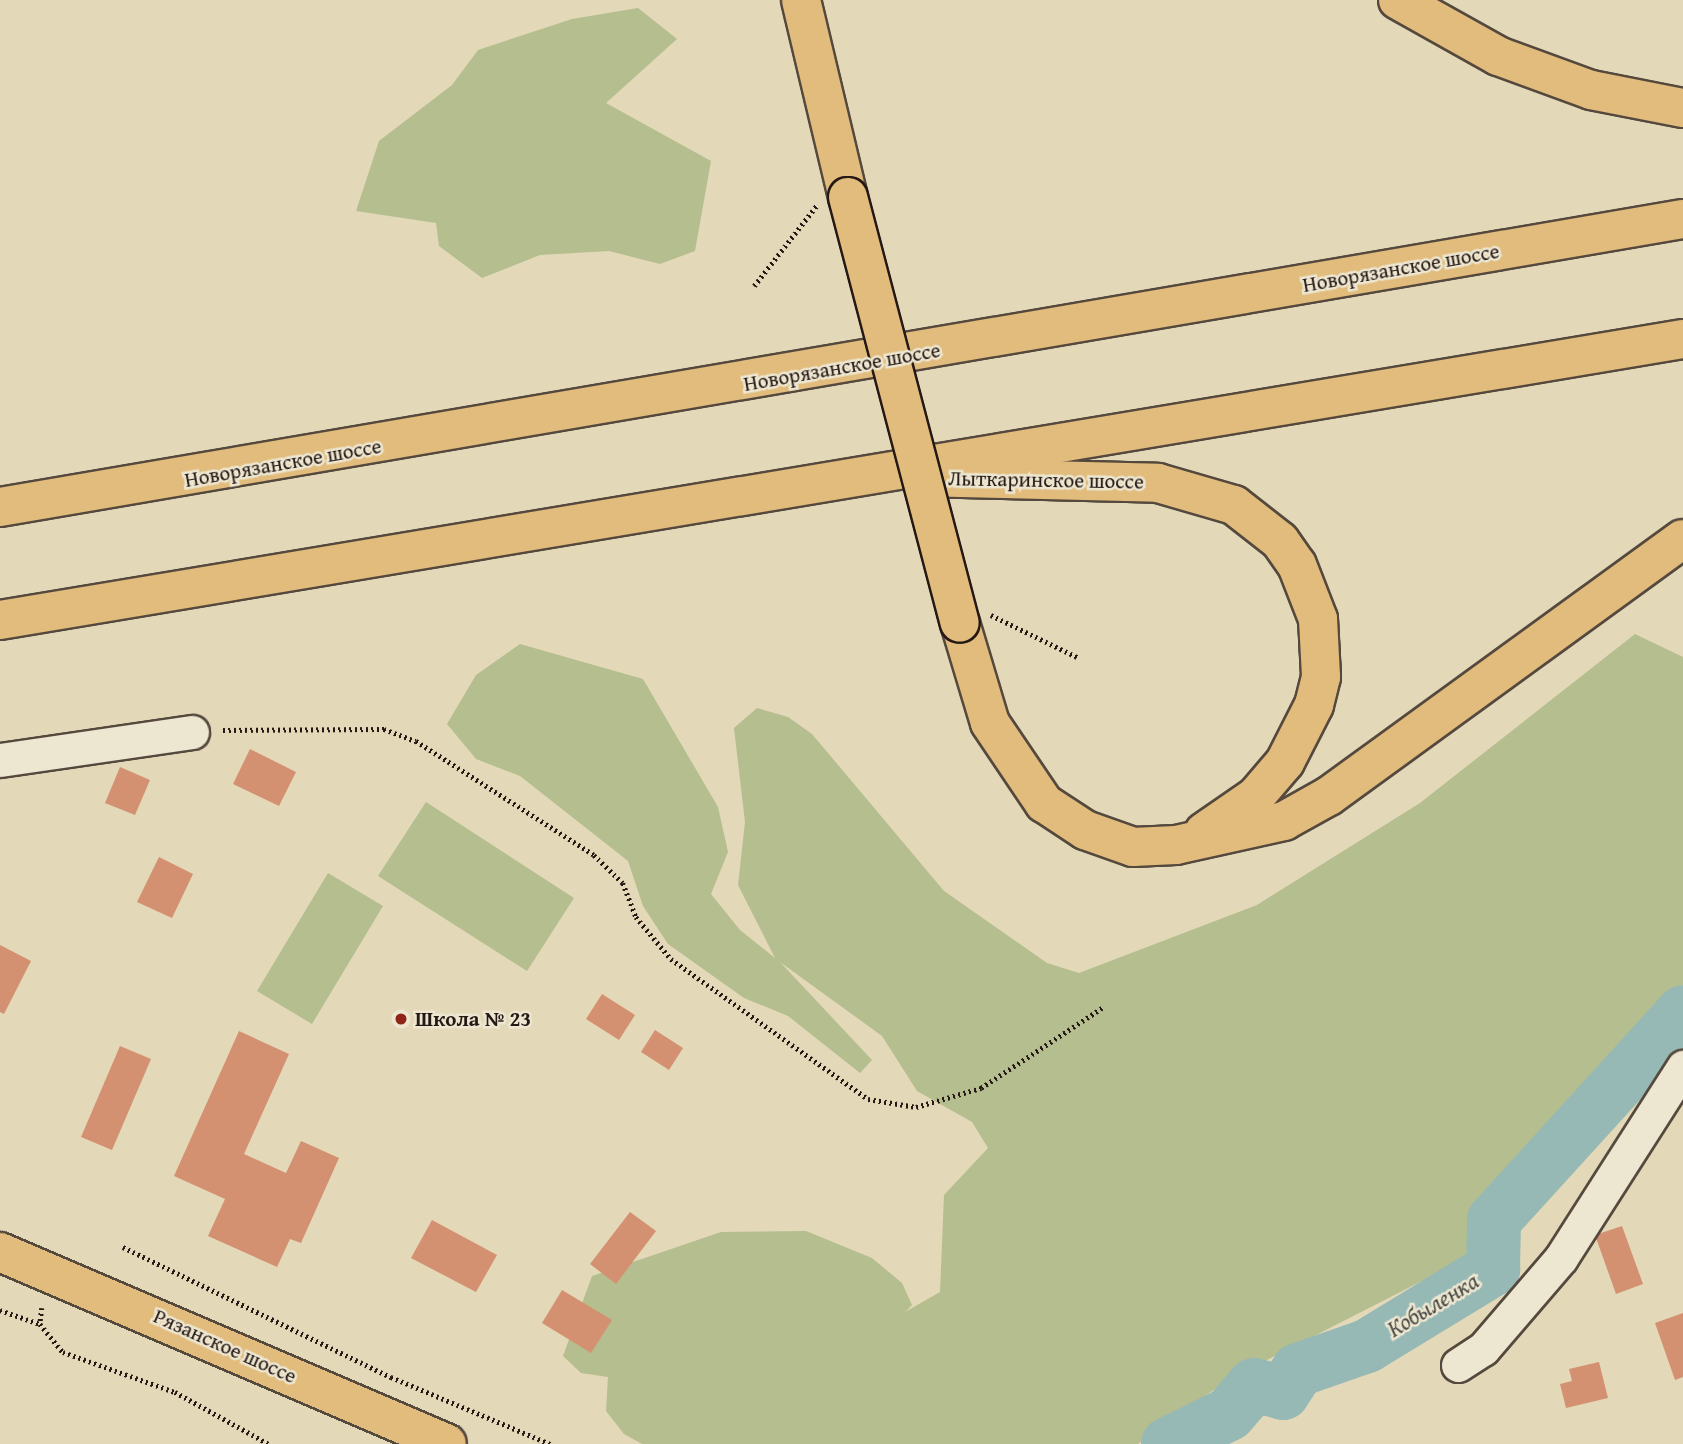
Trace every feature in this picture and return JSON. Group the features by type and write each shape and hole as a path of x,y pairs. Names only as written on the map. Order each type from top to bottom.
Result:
{"main road":[{"name":"Лыткаринское шоссе","path":"801,0 848,197 960,623 990,723 1044,803 1085,830 1133,847 1176,845 1284,821 1329,796 1683,539"},
{"name":"Лыткаринское шоссе","path":"811,0 814,48"},
{"path":"1398,0 1498,56 1591,90 1683,108"},
{"name":"Новорязанское шоссе","path":"0,508 1683,219"},
{"path":"0,620 883,477 1683,338"},
{"name":"Лыткаринское шоссе","path":"883,477 1158,483 1234,505 1280,541 1302,574 1318,619 1321,677 1314,705 1285,762 1256,796 1176,845"},
{"name":"Рязанское шоссе","path":"0,1252 447,1444"}],"lane":[{"path":"0,760 192,732"},
{"path":"1458,1365 1483,1349 1561,1258 1683,1067"}],"path":[{"path":"754,286 810,206 848,197"},
{"path":"960,623 996,613 1079,658"},
{"path":"192,732 371,728 416,741 594,855 624,883 636,917 671,959 868,1099 916,1107 981,1088 1102,1008"},
{"path":"123,1247 391,1377 550,1444"},
{"path":"40,1324 48,1271"},
{"path":"0,1310 40,1324 64,1352 175,1392 269,1444"}],"green space":[{"path":"638,8 677,39 606,103 711,161 695,251 660,264 609,251 540,255 482,278 439,246 436,223 356,211 379,141 452,85 478,50 572,19"},
{"path":"1635,634 1683,657 1683,985 1482,1215 1465,1259 1226,1381 1138,1444 642,1444 624,1434 606,1411 608,1377 581,1373 563,1356 592,1276 721,1232 806,1231 872,1258 902,1283 912,1305 905,1312 940,1292 944,1195 988,1148 972,1122 917,1091 882,1036 780,962 872,1060 860,1073 788,1016 744,998 668,944 643,906 628,861 520,776 476,759 447,724 476,675 520,644 643,679 718,807 728,852 711,894 740,930 775,958 738,885 745,822 734,728 757,708 788,717 812,734 944,891 1047,963 1079,973 1257,905 1420,803"},
{"path":"426,802 574,898 527,971 378,876"},
{"path":"328,873 383,906 312,1024 257,991"}],"building":[{"path":"250,749 296,772 279,806 233,784"},
{"path":"120,767 150,780 135,815 105,803"},
{"path":"159,857 193,874 172,918 137,902"},
{"path":"0,945 31,961 4,1014 0,1012"},
{"path":"602,994 635,1015 619,1040 586,1019"},
{"path":"655,1030 683,1048 669,1070 641,1052"},
{"path":"239,1031 289,1054 244,1154 286,1173 301,1141 339,1158 301,1243 290,1239 277,1267 208,1236 225,1199 174,1176"},
{"path":"120,1046 151,1059 112,1150 81,1137"},
{"path":"630,1212 656,1231 616,1284 590,1264"},
{"path":"432,1220 497,1255 476,1292 411,1258"},
{"path":"1622,1226 1643,1284 1616,1294 1595,1235"},
{"path":"562,1290 612,1320 591,1353 542,1323"},
{"path":"1683,1313 1683,1377 1675,1380 1655,1323"},
{"path":"1599,1362 1608,1398 1566,1408 1560,1384 1572,1381 1569,1369"}],"waterway":[{"name":"Кобыленка","path":"1168,1444 1229,1414 1254,1385 1283,1393 1298,1370 1367,1346 1493,1269 1494,1220 1683,1012"}],"place":[{"name":"Школа № 23","path":"401,1019"}]}
